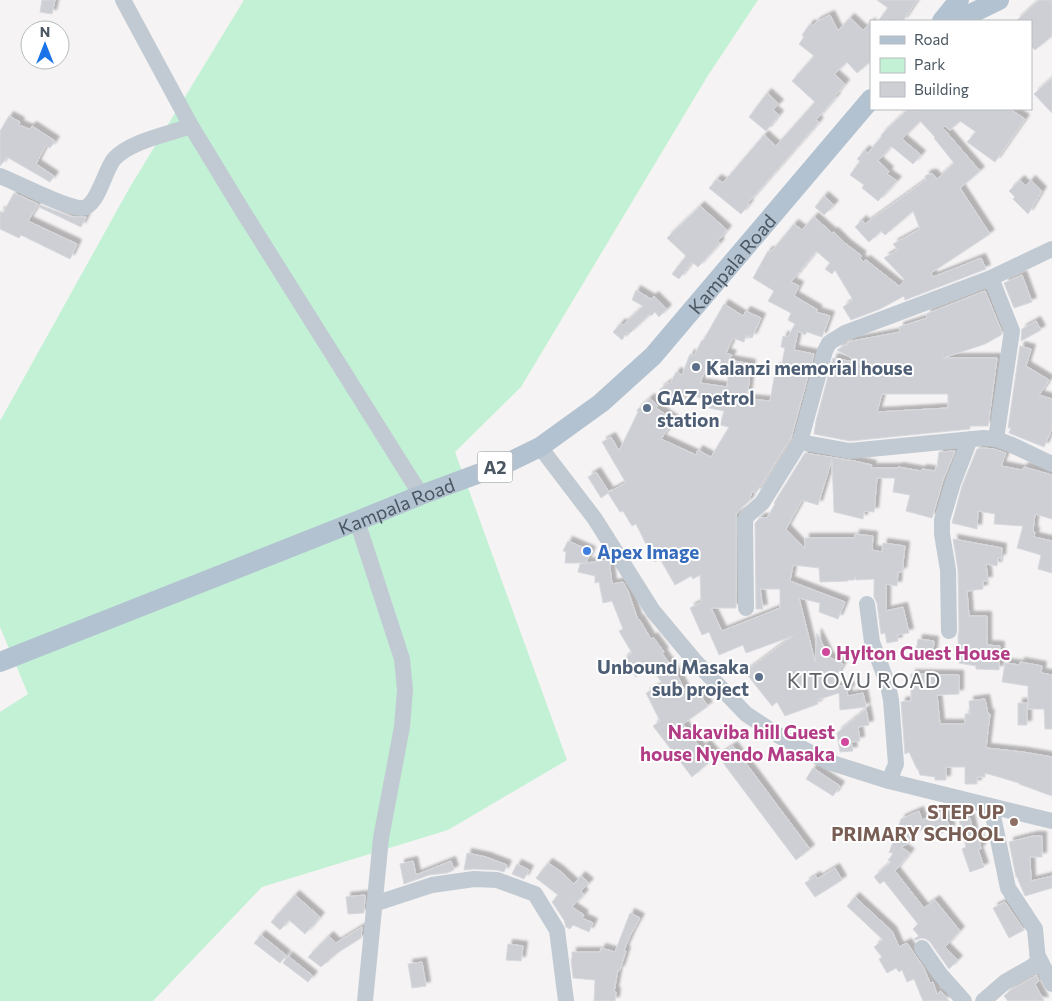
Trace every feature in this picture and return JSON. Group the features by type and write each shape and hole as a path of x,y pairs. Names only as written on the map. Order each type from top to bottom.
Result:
{"main road":[{"path":"943,20 959,0"},
{"path":"958,20 999,0"},
{"name":"Kampala Road","path":"0,662 507,462 540,447 601,403 653,356 870,100"}],"street":[{"path":"123,0 191,126 420,495"},
{"path":"0,176 73,207 87,207 93,203 110,164 120,153 133,146 191,126"},
{"path":"746,608 745,520 762,503 800,442 825,351 829,343 845,334 991,278 1052,249"},
{"path":"991,278 1012,330 996,439"},
{"path":"800,442 850,451 970,439 996,439 1052,464"},
{"path":"949,631 948,570 942,534 942,520 953,483 970,439"},
{"path":"540,447 595,519 654,611 694,660 746,714 781,737 826,761 889,782 1052,821"},
{"path":"357,521 402,659 405,690 402,726 381,838 365,1001"},
{"path":"867,604 872,642 888,685 891,700 896,764 889,782"},
{"path":"983,1001 1005,982 1033,966 1038,960 1036,929 1008,888 990,806"},
{"path":"374,904 432,885 474,879 497,880 535,894 557,930 566,1001"},
{"path":"922,948 940,974 964,1001"},
{"path":"1038,956 1052,984"}],"green space":[{"path":"244,0 758,0 707,77 521,387 455,452 567,760 448,830 262,887 153,1001 0,1001 0,712 28,694 0,627 0,421 130,187"}],"building":[{"path":"42,0 55,0 52,14 40,12"},
{"path":"877,0 917,0 904,20 879,20 888,8"},
{"path":"1039,0 1052,0 1052,36 1035,50 1032,47 1032,20 1017,20"},
{"path":"830,15 838,31 850,18 863,30 870,23 870,62 857,73 847,62 834,74 845,84 816,120 819,122 748,203 741,214 709,188 717,179 723,183 764,135 776,146 815,102 792,81 814,56 799,44 804,37 802,35 810,24 813,26 816,22"},
{"path":"1052,78 1052,113 1034,94"},
{"path":"767,93 779,104 773,110 779,115 766,131 749,117"},
{"path":"907,110 915,110 917,112 920,110 1012,110 1025,119 995,162 967,142 976,132 960,121 950,130 945,126 943,128 980,171 960,188 990,234 931,273 933,277 981,258 986,269 905,300 904,296 880,309 851,320 843,307 853,300 835,270 832,274 825,269 830,263 816,251 791,282 799,286 794,296 818,310 816,312 830,316 822,337 807,332 805,335 798,331 794,350 814,354 791,438 756,493 752,491 749,501 736,515 736,608 711,608 722,631 780,608 780,589 760,589 763,609 756,609 755,523 760,518 767,518 774,503 805,453 872,465 871,468 898,467 921,471 922,469 935,471 939,452 955,451 943,480 932,518 906,511 910,495 893,492 895,478 877,478 874,512 864,511 863,519 834,512 832,459 818,505 802,500 786,529 805,549 805,538 855,538 855,534 873,536 872,550 882,552 883,543 905,546 902,572 898,572 897,586 886,584 886,611 903,607 909,633 897,635 898,641 887,643 885,633 881,634 877,603 874,597 874,579 856,580 855,577 854,580 848,581 820,582 819,568 793,565 790,581 845,602 838,619 819,612 820,603 799,598 815,662 817,633 829,657 843,664 830,687 849,685 848,696 863,693 866,707 840,710 839,693 817,700 818,704 785,716 777,702 772,706 745,672 793,636 746,653 743,645 719,655 709,632 702,635 690,608 701,602 700,575 693,579 691,576 675,585 660,559 655,562 636,524 632,526 623,511 620,512 608,493 601,498 588,477 596,472 609,492 626,483 602,442 611,437 619,451 638,412 637,410 650,398 658,406 656,408 674,420 661,439 696,455 698,450 711,457 729,427 720,425 724,411 709,408 710,405 704,404 704,400 687,392 681,403 659,390 668,383 670,384 676,372 682,375 690,354 694,356 724,304 743,316 746,311 761,318 752,338 746,335 744,342 733,338 726,353 732,355 729,360 751,364 747,399 770,401 776,367 781,368 785,348 781,347 783,336 788,337 795,324 788,320 791,313 768,301 774,291 753,278 768,251 771,252 794,224 802,230 814,217 862,256 860,258 863,262 866,260 899,286 905,280 884,258 898,250 893,244 920,229 913,211 885,235 881,231 869,242 855,227 862,220 865,224 926,180 925,176 933,174 937,179 954,163 935,137 920,121 902,139 921,155 913,164 891,146 878,161 889,171 887,174 897,181 878,201 862,188 864,185 850,175 860,161 857,159 865,150 868,153","holes":["710,359 729,369 727,387 700,383"]},
{"path":"9,116 20,122 19,125 29,129 32,126 55,141 50,148 46,145 36,164 54,176 50,182 7,157 0,166 0,131"},
{"path":"1020,180 1026,186 1031,180 1042,191 1028,214 1013,199 1015,197 1009,191"},
{"path":"14,193 38,204 28,221 77,244 70,259 21,235 19,238 0,229 0,211 3,213"},
{"path":"824,196 834,205 824,215 815,207"},
{"path":"40,205 72,217 86,217 81,227 39,207"},
{"path":"700,206 727,230 718,241 720,243 698,267 692,262 679,279 672,274 686,256 667,238"},
{"path":"1022,275 1032,302 1014,308 1004,283"},
{"path":"636,290 651,299 654,296 667,309 659,317 655,312 651,316 650,314 629,334 627,332 622,340 613,332 621,323 623,325 643,306 632,300"},
{"path":"985,291 1002,332 1001,335 985,344 943,358 997,358 988,426 970,426 970,429 850,441 814,434 833,358 860,363 837,350 852,341 900,332 899,327 927,318 926,314","holes":["882,394 948,394 948,408 877,412"]},
{"path":"1036,321 1041,330 1021,341 1022,329"},
{"path":"1020,346 1031,349 1026,366 1049,380 1039,395 1052,399 1052,429 1044,447 1009,433 1011,428 1008,428"},
{"path":"983,448 1006,453 1001,466 1022,470 1024,467 1052,475 1052,519 1035,514 1033,531 1035,532 1034,537 1052,541 1052,573 1038,569 1041,555 1017,548 1023,526 994,524 995,514 978,511 977,529 952,523 962,486 977,449"},
{"path":"953,539 1002,548 1001,559 998,558 997,566 986,564 988,581 983,581 983,589 967,591 969,616 987,616 987,645 1000,646 999,670 976,669 976,666 959,663 958,570"},
{"path":"568,541 591,551 586,563 565,563 566,552 563,551"},
{"path":"609,560 612,584 623,582 638,620 651,639 653,637 664,652 662,653 677,675 689,698 698,692 708,706 683,724 701,749 706,744 716,756 692,777 653,726 660,721 646,693 663,684 650,666 636,677 623,660 632,653 619,631 623,629 612,601 603,603 599,582 595,583 595,576 578,572 580,564"},
{"path":"918,639 934,641 932,660 915,657"},
{"path":"1020,662 1042,666 1041,673 1052,675 1052,729 1045,729 1044,709 1028,709 1028,686 1002,682 1005,663 1020,665"},
{"path":"911,674 959,675 959,694 937,695 940,724 965,724 965,714 970,714 969,701 985,699 988,714 990,714 986,748 1052,757 1052,796 1019,783 985,773 985,777 977,777 977,784 965,784 965,767 946,767 946,780 935,780 935,777 920,775 909,752 905,754 901,702 911,701"},
{"path":"1018,703 1027,703 1027,725 1018,725"},
{"path":"866,709 869,725 858,727 860,741 851,742 853,751 840,752 837,733"},
{"path":"733,746 810,849 796,860 718,756"},
{"path":"813,768 840,786 833,796 806,779"},
{"path":"919,811 922,820 942,811 951,829 930,838 925,828 908,837 909,843 901,847 910,853 895,871 924,908 935,900 960,931 945,947 958,960 949,969 930,942 921,938 914,939 919,936 913,929 918,924 884,881 880,884 874,877 891,862 888,860 893,854 889,853 901,819"},
{"path":"970,818 974,836 978,835 981,849 978,850 984,867 970,872 962,849 966,847 959,820"},
{"path":"1033,836 1042,836 1042,857 1030,857 1031,881 1052,876 1052,888 1025,896 1016,877 1009,842"},
{"path":"467,853 486,857 507,865 504,872 497,870 464,870"},
{"path":"413,861 416,875 451,861 454,870 447,873 429,875 404,884 400,864"},
{"path":"548,863 574,884 581,876 589,883 581,891 584,894 572,907 584,915 582,918 593,923 589,932 573,925 570,929 566,927 564,920 552,902 558,895 536,878"},
{"path":"517,864 529,870 524,879 512,874"},
{"path":"835,868 842,880 815,897 805,883 816,876 817,879"},
{"path":"295,895 320,917 305,934 289,920 280,930 271,922"},
{"path":"365,895 364,913 348,914 346,897"},
{"path":"855,897 892,931 899,947 907,943 924,968 930,983 933,982 937,994 941,991 949,1001 923,1001 914,979 907,982 902,970 899,972 896,968 887,973 879,959 882,957 874,947 883,940 847,906"},
{"path":"1005,902 1024,930 1009,938 993,908"},
{"path":"630,913 640,918 624,950 626,951 620,970 618,970 614,992 616,992 615,1001 594,1001 595,980 573,978 572,952 600,952 601,948 615,952"},
{"path":"362,927 361,938 337,953 321,967 308,957 329,936 336,943"},
{"path":"261,935 286,955 280,963 254,943"},
{"path":"508,944 523,946 521,961 506,960"},
{"path":"288,956 313,976 308,982 283,963"},
{"path":"422,962 426,986 412,988 408,964"},
{"path":"1037,975 1039,981 1035,984 1044,1001 1008,1001 1004,996 1011,990"}],"place":[{"name":"Kalanzi memorial house","path":"696,367"},
{"name":"GAZ petrol station","path":"647,408"},
{"name":"Apex Image","path":"587,551"},
{"name":"Hylton Guest House","path":"826,652"},
{"name":"Unbound Masaka sub project","path":"759,677"},
{"name":"Nakaviba hill Guest house Nyendo Masaka","path":"845,742"},
{"name":"STEP UP PRIMARY SCHOOL","path":"1014,822"}],"district":[{"name":"KITOVU ROAD","path":"864,679"}]}
